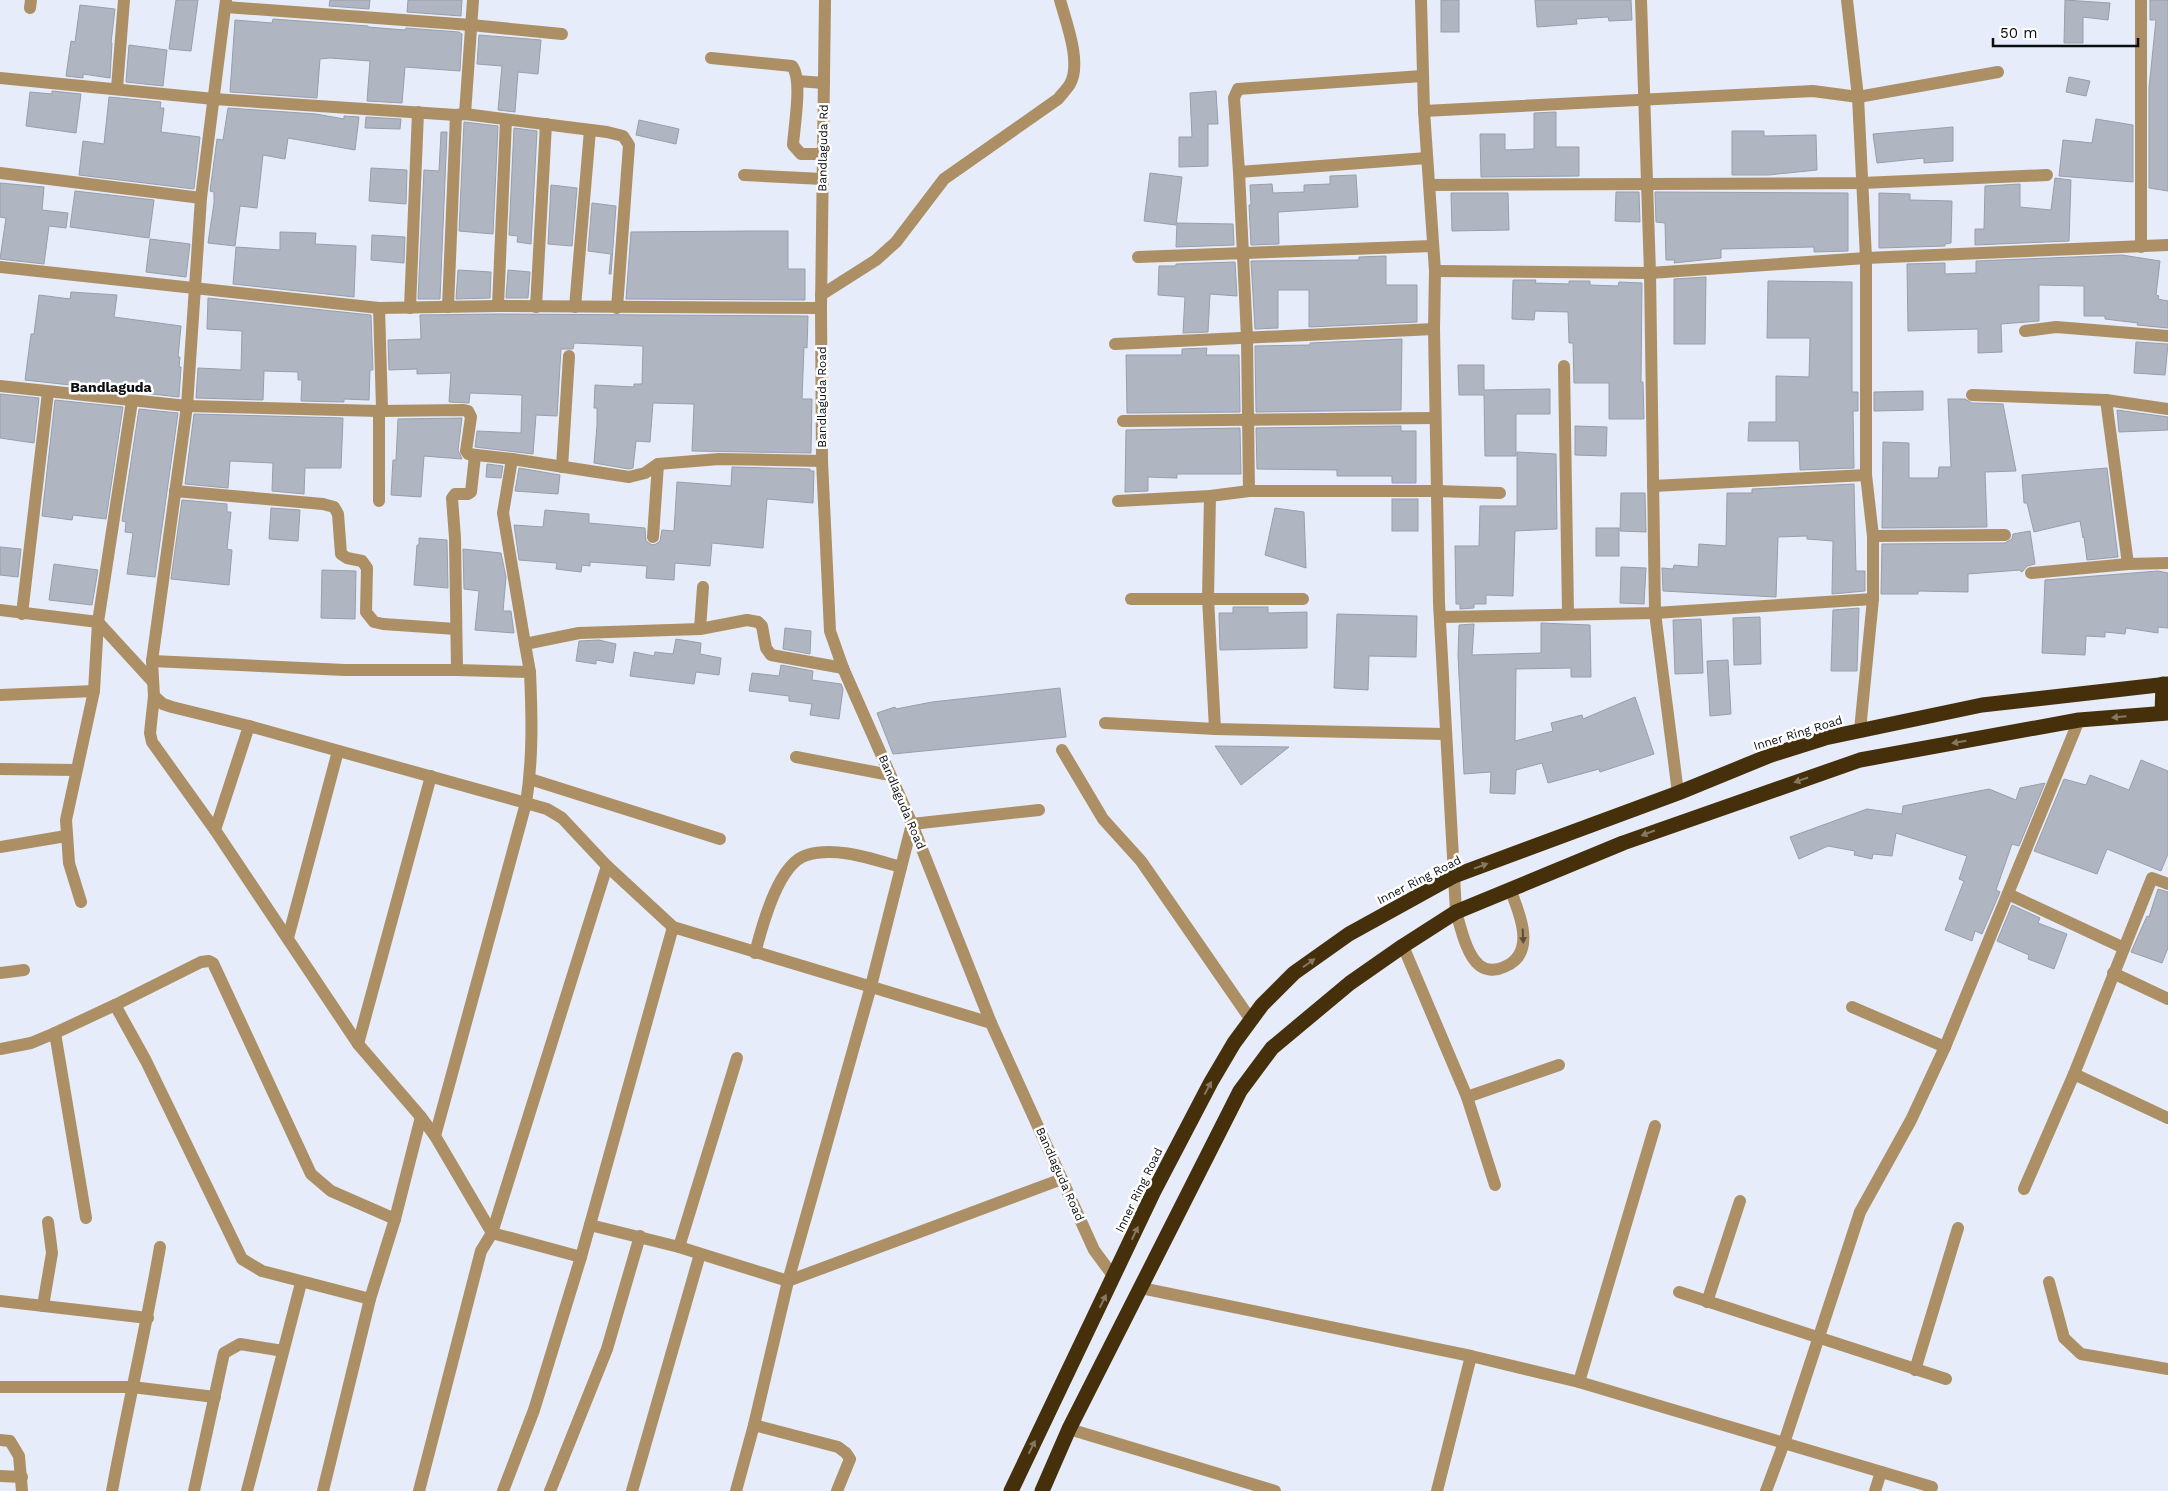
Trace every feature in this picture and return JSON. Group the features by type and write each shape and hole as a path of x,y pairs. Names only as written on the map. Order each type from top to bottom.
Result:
{"highway":[{"name":"Inner Ring Road","path":"1011,1491 1154,1190 1211,1082 1262,1005 1294,973 1349,934 1454,876 1678,793 1771,755 1825,738 1982,704 2166,684"},
{"path":"1042,1491 1069,1429 1240,1091 1272,1048 1350,983 1456,912 1680,821 1860,760 2079,720 2165,713 2166,684"}],"street":[{"path":"117,88 124,0"},
{"path":"448,308 460,114 473,0"},
{"name":"Bandlaguda Rd","path":"821,302 825,0"},
{"path":"0,267 379,308 498,306 617,308 821,302 876,260 896,242 944,179 1058,99 1071,84 1074,69 1073,48 1060,0"},
{"path":"1421,0 1422,76 1435,271 1436,491 1440,617 1456,912 1468,946 1478,964 1488,970 1500,969 1512,964 1519,956 1524,944 1522,917 1510,889"},
{"path":"1641,0 1650,273 1654,613 1678,793"},
{"path":"1847,0 1858,97 1866,258 1866,475 1873,536 1873,599 1860,730"},
{"path":"2141,0 2141,247"},
{"path":"562,34 226,3 201,198 187,406 152,661 154,696 150,725 152,742 215,830 358,1044 435,1136 492,1233 581,1257"},
{"path":"711,58 792,66 796,70 797,81 793,145 801,154 823,154"},
{"path":"1424,111 1813,91 1858,97 1998,72"},
{"path":"1249,490 1247,338 1234,98 1238,89 1422,76"},
{"path":"0,78 214,99 460,114 546,124 623,136 629,145 617,308"},
{"path":"797,81 824,82"},
{"path":"410,308 418,112"},
{"path":"498,306 506,120"},
{"path":"536,307 546,124"},
{"path":"575,307 590,130"},
{"path":"1239,172 1427,158"},
{"path":"0,173 201,198"},
{"path":"744,174 823,179"},
{"path":"1430,184 1862,183 2047,175"},
{"path":"1435,271 1650,273 1866,258 2141,247 2168,244"},
{"path":"1138,257 1432,246"},
{"name":"Bandlaguda Road","path":"821,302 822,461 830,631 843,668 912,824 991,1023 1094,1250 1114,1277"},
{"path":"379,308 382,408 379,411 379,501"},
{"path":"2025,330 2056,327 2168,336"},
{"path":"1115,344 1434,329"},
{"path":"562,467 569,356"},
{"path":"1564,366 1568,613"},
{"path":"0,386 187,406 379,411 464,410 468,411 471,417 466,451 468,454 629,477 645,473 658,464 719,459 822,461"},
{"path":"22,614 48,392"},
{"path":"1972,395 2106,400 2168,409"},
{"path":"2106,400 2128,564"},
{"path":"82,902 69,862 66,820 94,691 98,622 132,401"},
{"path":"1123,422 1435,418"},
{"path":"457,670 452,498 455,494 468,494 470,492 475,456"},
{"path":"435,1136 526,804 530,778 533,730 530,672 503,514 512,459"},
{"path":"653,537 658,464"},
{"path":"1653,486 1866,475"},
{"path":"1118,501 1210,496 1249,490 1500,493"},
{"path":"175,491 323,504 334,507 338,514 340,554 362,561 367,568 366,612 369,618 383,624 456,629"},
{"path":"1210,496 1208,598 1214,728"},
{"path":"1873,536 2005,535"},
{"path":"2031,573 2128,564 2168,563"},
{"path":"700,629 703,587"},
{"path":"1131,599 1302,599"},
{"path":"1440,617 1568,613 1654,613 1873,599"},
{"path":"0,610 98,622 153,682"},
{"path":"526,644 579,633 700,629 753,620 762,626 766,648 771,655 843,668"},
{"path":"152,661 345,670 530,672"},
{"path":"0,695 94,691"},
{"path":"154,696 163,704 172,707 249,726 555,812 606,866 673,927 991,1023"},
{"path":"1766,1491 1784,1443 1860,1212 1911,1120 1945,1047 2079,720"},
{"path":"1105,722 1214,728 1445,734"},
{"path":"215,830 249,726"},
{"path":"1062,750 1103,819 1141,861 1251,1020"},
{"path":"288,938 338,752"},
{"path":"796,757 890,774"},
{"path":"0,769 76,770"},
{"path":"358,1044 431,776"},
{"path":"530,778 720,839"},
{"path":"736,1491 754,1425 788,1281 871,986 912,824 1039,810"},
{"path":"0,847 66,836"},
{"path":"755,953 773,896 784,872 805,855 829,852 866,857 901,867"},
{"path":"419,1491 481,1251 492,1233 606,866"},
{"path":"2024,1189 2074,1074 2152,878 2168,884"},
{"path":"2008,894 2124,948"},
{"path":"503,1491 534,1410 581,1257 673,927"},
{"path":"1403,946 1467,1097 1495,1185"},
{"path":"0,1049 31,1043 55,1034 202,962 208,961 213,963 311,1174 331,1191 395,1219"},
{"path":"0,973 24,970"},
{"path":"2113,973 2168,999"},
{"path":"115,1005 146,1061 242,1260 262,1271 302,1283 370,1299"},
{"path":"1852,1007 1945,1047"},
{"path":"55,1034 86,1218"},
{"path":"679,1247 737,1058"},
{"path":"1467,1097 1559,1065"},
{"path":"2074,1074 2168,1118"},
{"path":"326,1490 370,1299 395,1219 421,1117"},
{"path":"1578,1382 1654,1126"},
{"path":"590,1224 679,1247 788,1281 1062,1179"},
{"path":"1707,1302 1740,1201"},
{"path":"43,1306 52,1252 48,1222"},
{"path":"1915,1370 1958,1228"},
{"path":"550,1491 607,1348 640,1236"},
{"path":"112,1491 132,1387 148,1318 160,1247"},
{"path":"632,1491 700,1254"},
{"path":"2049,1282 2064,1338 2081,1354 2168,1368"},
{"path":"247,1491 302,1283"},
{"path":"1141,1288 1470,1356 1578,1382 1932,1487"},
{"path":"1679,1292 1818,1339 1946,1379"},
{"path":"0,1300 148,1318"},
{"path":"194,1491 224,1354 240,1344 284,1351"},
{"path":"1437,1491 1470,1356"},
{"path":"0,1387 132,1387 215,1397"},
{"path":"754,1425 838,1447 846,1453 850,1459 837,1491"},
{"path":"1069,1429 1275,1491"},
{"path":"0,1440 10,1441 19,1456 22,1491"},
{"path":"1875,1491 1881,1472"},
{"path":"0,1476 22,1477"}],"building":[{"path":"176,0 198,0 191,51 169,49"},
{"path":"330,0 370,0 369,9 329,6"},
{"path":"408,0 462,0 461,16 407,12"},
{"path":"1441,0 1459,0 1459,32 1441,32"},
{"path":"1535,0 1631,0 1632,20 1609,21 1608,17 1576,19 1577,24 1537,27"},
{"path":"2065,0 2110,3 2108,20 2083,17 2083,43 2064,43"},
{"path":"2150,0 2168,0 2168,191 2149,188 2149,88 2156,20 2150,20"},
{"path":"80,5 115,9 111,43 110,78 83,74 83,78 66,76 71,41 75,42"},
{"path":"273,19 405,30 406,28 459,32 462,34 460,71 405,67 402,103 367,101 370,61 330,58 320,59 317,98 230,92 235,20 272,23"},
{"path":"479,35 541,40 538,74 518,72 515,112 498,110 502,66 477,64"},
{"path":"129,45 167,50 163,86 126,82"},
{"path":"2069,77 2090,81 2086,96 2066,92"},
{"path":"52,91 81,94 76,133 26,126 30,92 52,94"},
{"path":"1216,91 1218,124 1208,124 1208,166 1179,167 1179,137 1192,137 1190,93"},
{"path":"109,97 161,102 160,108 164,108 161,132 200,137 194,189 79,175 83,141 104,144"},
{"path":"228,108 316,114 344,119 344,116 359,117 355,150 288,138 285,159 263,155 257,208 240,206 235,246 208,243 214,203 214,192 210,191 217,139 223,140"},
{"path":"1556,112 1556,147 1579,147 1579,176 1481,177 1480,134 1505,134 1505,150 1534,149 1534,113"},
{"path":"366,117 401,119 400,129 365,128"},
{"path":"2096,119 2133,125 2133,182 2059,176 2063,140 2092,143"},
{"path":"639,120 679,129 676,144 636,135"},
{"path":"464,122 498,126 493,234 459,231"},
{"path":"1953,127 1953,161 1924,163 1924,158 1877,163 1873,134"},
{"path":"514,128 537,131 531,244 517,242 518,236 509,235"},
{"path":"1732,131 1764,131 1764,136 1816,135 1817,170 1768,175 1732,175"},
{"path":"441,132 447,132 440,299 418,299 424,170 439,171"},
{"path":"371,168 407,170 406,204 369,201"},
{"path":"1150,173 1182,177 1176,225 1144,221"},
{"path":"1356,175 1358,207 1278,212 1279,244 1251,245 1250,185 1272,184 1273,193 1304,192 1304,185 1330,184 1330,176"},
{"path":"2055,178 2071,180 2069,241 1975,245 1975,229 1984,229 1985,186 2020,184 2020,207 2051,210"},
{"path":"0,183 44,187 42,210 68,213 66,228 49,226 44,264 0,259 6,218 0,217"},
{"path":"551,185 577,188 572,246 548,244"},
{"path":"75,191 154,200 149,238 70,227"},
{"path":"1616,192 1639,192 1640,222 1615,221"},
{"path":"1655,192 1848,193 1848,251 1814,252 1814,247 1721,249 1721,258 1674,263 1675,260 1666,260 1665,223 1656,222"},
{"path":"1451,193 1508,193 1509,230 1452,231"},
{"path":"1879,193 1910,194 1910,200 1952,201 1951,243 1945,244 1945,246 1879,248"},
{"path":"592,203 616,206 611,274 609,274 611,254 588,251"},
{"path":"1177,223 1233,224 1234,245 1176,247"},
{"path":"788,231 788,269 805,269 805,300 626,299 631,232"},
{"path":"280,232 316,233 315,244 356,246 354,297 233,284 236,247 280,250"},
{"path":"372,235 405,237 404,263 371,260"},
{"path":"150,239 190,244 186,277 146,272"},
{"path":"2122,255 2160,261 2156,295 2159,296 2158,299 2168,301 2168,328 2105,319 2105,316 2084,316 2084,286 2039,285 2039,321 2001,324 2002,352 1978,353 1978,329 1908,331 1907,264 1945,263 1945,274 1976,273 1976,261"},
{"path":"1386,256 1386,285 1417,285 1417,322 1309,327 1309,290 1278,290 1278,328 1255,329 1251,261 1359,260 1359,257"},
{"path":"1235,262 1237,296 1210,294 1208,332 1183,333 1185,297 1158,295 1159,266"},
{"path":"458,270 491,272 490,298 456,299"},
{"path":"508,270 530,272 528,298 506,298"},
{"path":"1706,277 1705,344 1674,344 1674,279"},
{"path":"1513,280 1536,280 1535,283 1569,284 1569,281 1590,281 1590,285 1618,286 1619,282 1642,283 1641,382 1643,382 1644,419 1609,419 1609,383 1574,383 1573,343 1569,343 1568,312 1535,311 1534,320 1512,319"},
{"path":"1768,281 1852,282 1852,392 1858,392 1858,411 1853,411 1854,468 1800,470 1799,441 1748,441 1749,422 1776,422 1776,376 1809,377 1810,338 1767,338"},
{"path":"71,292 117,295 114,317 181,326 178,357 180,357 179,367 181,367 179,397 25,380 31,334 34,334 39,295 70,299"},
{"path":"208,298 371,315 373,370 370,370 369,400 344,399 344,402 301,401 302,380 298,380 298,372 264,371 263,400 196,398 198,368 241,370 242,331 207,329"},
{"path":"420,315 808,316 807,348 804,347 802,399 812,399 811,453 692,451 694,404 653,403 650,442 636,441 633,468 629,469 594,463 597,425 597,408 594,408 595,385 634,387 634,384 642,384 643,346 574,343 573,349 561,349 557,416 536,415 533,454 475,447 477,431 521,433 522,395 470,393 469,403 449,402 451,373 417,374 417,369 389,370 388,340 421,339"},
{"path":"1402,339 1401,410 1256,412 1255,346 1310,345 1310,343"},
{"path":"2136,342 2168,344 2165,375 2134,373"},
{"path":"1207,348 1206,355 1239,355 1240,412 1127,413 1126,355 1182,355 1182,349"},
{"path":"1458,365 1484,365 1484,390 1550,389 1550,414 1516,414 1516,456 1485,456 1484,395 1459,395"},
{"path":"1923,391 1923,410 1874,411 1874,392"},
{"path":"0,394 39,398 34,443 0,438"},
{"path":"1948,399 1965,399 1972,403 2003,404 2016,471 1985,472 1987,527 1882,528 1883,442 1909,443 1909,478 1938,478 1939,467 1951,467"},
{"path":"55,400 123,407 106,519 73,515 72,520 42,516"},
{"path":"139,409 178,413 155,577 127,574 133,533 125,532 126,522 122,521"},
{"path":"2117,410 2168,417 2168,430 2119,432"},
{"path":"194,414 343,418 341,468 305,468 304,494 272,491 273,463 230,461 228,488 185,484"},
{"path":"462,418 458,450 462,459 424,456 421,497 391,495 393,460 396,460 398,419"},
{"path":"1401,426 1401,431 1416,431 1416,483 1392,483 1392,476 1337,476 1337,470 1257,469 1256,428"},
{"path":"1575,426 1607,427 1606,456 1575,455"},
{"path":"1240,428 1241,474 1177,474 1177,478 1148,477 1148,491 1125,492 1126,430"},
{"path":"1517,452 1556,454 1557,529 1515,531 1513,596 1486,595 1486,604 1474,604 1474,608 1460,609 1460,604 1456,604 1455,546 1479,546 1480,506 1517,506"},
{"path":"487,464 503,466 501,478 486,477"},
{"path":"732,467 810,469 810,471 814,471 813,503 767,499 763,548 712,543 710,566 675,563 674,580 646,578 647,566 590,562 590,566 582,565 581,572 556,569 557,563 519,560 514,525 543,527 545,510 589,514 589,523 645,528 646,541 652,545 656,544 660,541 662,530 674,531 677,482 731,486"},
{"path":"519,468 560,475 558,494 515,491"},
{"path":"2107,468 2118,557 2087,560 2080,521 2034,532 2027,503 2024,503 2022,475"},
{"path":"1854,484 1856,571 1865,571 1865,591 1832,594 1833,541 1807,539 1807,536 1778,537 1776,597 1663,591 1662,568 1673,569 1674,565 1698,567 1699,544 1726,546 1727,493 1752,493 1752,489"},
{"path":"1621,493 1645,493 1646,532 1620,531"},
{"path":"1392,499 1418,499 1418,531 1392,531"},
{"path":"182,500 227,504 227,512 231,512 227,549 232,550 229,585 171,579"},
{"path":"271,508 300,510 298,541 269,539"},
{"path":"1275,508 1304,512 1306,568 1265,555"},
{"path":"1596,528 1619,528 1619,556 1596,556"},
{"path":"2030,531 2035,564 2027,566 2021,572 2020,570 1968,574 1968,592 1918,591 1918,594 1881,594 1882,544 2005,543 2012,539 2013,534"},
{"path":"419,538 447,540 448,588 414,585"},
{"path":"0,547 21,549 18,577 0,575"},
{"path":"463,549 501,553 506,577 503,611 511,611 514,633 475,630 479,591 464,589"},
{"path":"54,564 98,570 92,605 49,600"},
{"path":"1621,567 1646,568 1644,604 1620,603"},
{"path":"322,570 356,571 355,619 321,618"},
{"path":"2158,571 2168,573 2168,628 2158,627 2158,633 2126,628 2125,634 2105,632 2105,637 2086,636 2085,655 2042,653 2045,580"},
{"path":"1233,607 1268,607 1268,613 1307,612 1307,648 1220,650 1219,613 1233,613"},
{"path":"1859,608 1857,671 1831,671 1833,610"},
{"path":"1337,614 1417,616 1416,657 1369,656 1368,690 1334,688"},
{"path":"1760,617 1761,664 1734,665 1733,618"},
{"path":"1701,619 1703,673 1675,674 1673,620"},
{"path":"1541,623 1590,625 1591,677 1571,677 1571,668 1516,669 1515,741 1553,731 1551,723 1582,715 1583,719 1635,697 1654,754 1600,772 1599,769 1548,783 1542,763 1516,770 1515,794 1490,793 1491,772 1464,774 1458,655 1459,625 1474,624 1472,655 1541,653"},
{"path":"785,628 811,631 810,654 783,649"},
{"path":"676,639 701,643 700,654 721,658 719,675 696,672 694,684 630,676 634,652 654,656 655,652 673,654"},
{"path":"599,640 616,644 613,663 596,660 596,664 576,661 579,641"},
{"path":"1728,660 1731,714 1710,716 1707,661"},
{"path":"781,665 813,671 812,680 841,684 843,689 839,719 810,715 812,704 789,701 789,696 749,691 752,673 779,676"},
{"path":"1060,688 1066,737 893,754 877,713 895,707 896,709 932,702"},
{"path":"1215,746 1289,747 1241,785"},
{"path":"2141,760 2168,771 2168,854 2161,871 2107,849 2097,874 2034,851 2064,779 2086,785 2090,775 2129,790"},
{"path":"2045,783 2019,846 2012,844 1996,890 2000,892 1982,934 1975,931 1972,941 1945,930 1964,881 1959,879 1967,856 1896,833 1892,856 1873,854 1872,859 1854,855 1855,851 1828,846 1799,859 1790,837 1867,809 1902,814 1903,806 1989,789 2016,800 2020,788"},
{"path":"2158,889 2168,892 2168,948 2162,963 2131,952 2147,916 2149,917"},
{"path":"2012,905 2040,918 2038,923 2067,934 2054,969 2028,959 2029,955 1997,941"}],"district":[{"name":"Bandlaguda","path":"111,387"}]}
